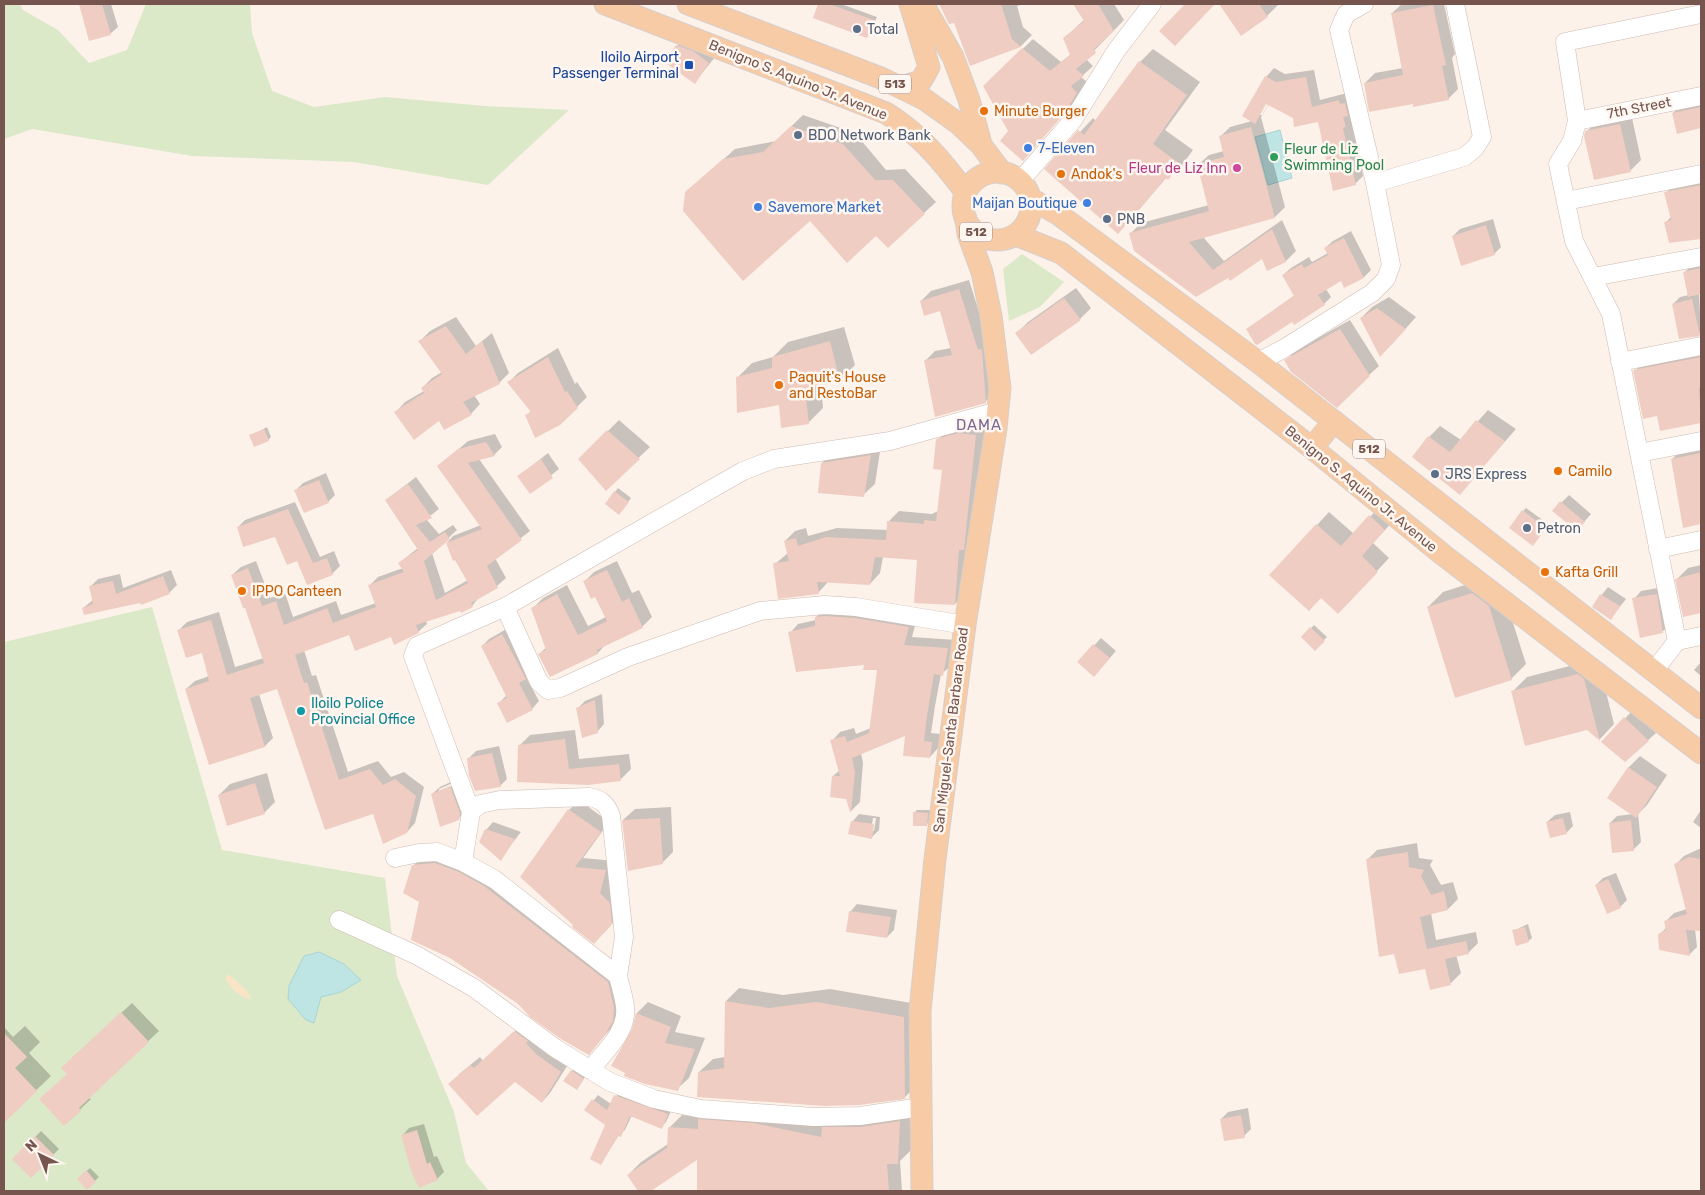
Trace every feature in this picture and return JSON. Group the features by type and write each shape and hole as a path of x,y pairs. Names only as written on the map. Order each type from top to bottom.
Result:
{"main road":[{"name":"Benigno S. Aquino Jr. Avenue","path":"605,4 886,113 918,136 945,164 966,193"},
{"name":"513","path":"688,4 901,86 942,111 981,145 1018,184"},
{"path":"901,86 921,81 928,67 910,4"},
{"path":"923,4 953,58 969,100 981,145"},
{"path":"753,63 764,34"},
{"path":"966,193 972,184 981,177 1018,184 1031,212 1026,225 993,252 982,272"},
{"name":"512","path":"1018,184 1258,362 1701,708"},
{"name":"512","path":"966,193 964,210 966,219 972,229 980,236 992,240 1010,237"},
{"name":"San Miguel-Santa Barbara Road","path":"922,1191 920,1011 936,849 965,625 1000,388 991,316 982,272 968,234 966,219"},
{"name":"Benigno S. Aquino Jr. Avenue","path":"1010,237 1061,253 1312,448 1442,554 1701,753"},
{"path":"1312,448 1334,421"}],"street":[{"path":"1018,184 1073,120 1116,52 1150,4"},
{"path":"1258,362 1283,349 1372,293 1386,279 1391,265 1375,183 1339,30 1346,14 1364,4"},
{"path":"1375,183 1464,158 1475,148 1482,137 1455,4"},
{"path":"1677,641 1611,314 1574,241 1558,164 1572,141 1577,121 1565,42 1701,14"},
{"name":"7th Street","path":"1577,121 1701,96"},
{"path":"1566,201 1701,174"},
{"path":"1592,277 1701,257"},
{"path":"1620,362 1701,346"},
{"path":"463,862 471,812 413,656 417,646 506,607 743,471 774,459 890,442 998,411"},
{"path":"1639,454 1701,441"},
{"path":"1658,549 1701,540"},
{"path":"506,607 538,682 548,690 560,688 628,657 760,611 826,605 856,607 965,625"},
{"path":"1654,670 1677,641 1701,636"},
{"path":"471,812 480,804 509,799 589,797 597,798 607,806 623,910 624,937 618,976 625,1007 624,1024 621,1031 590,1070"},
{"path":"395,858 436,852 463,862 494,879 618,976"},
{"path":"339,920 416,955 474,988 555,1048 590,1070 610,1082 654,1099 701,1109 758,1114 860,1116 921,1107"}],"green space":[{"path":"4,4 20,4 23,10 58,30 89,63 127,50 146,4 250,4 252,33 272,91 314,107 385,97 485,106 569,110 488,185 354,162 192,156 32,129 4,139"},
{"path":"1022,254 1064,282 1040,307 1009,321 1003,269"},
{"path":"152,607 222,850 385,878 397,976 454,1112 466,1163 489,1191 4,1191 4,642"}],"sand":[{"path":"229,974 247,991 251,999 239,995 233,989 225,978"}],"water":[{"name":"Fleur de Liz Swimming Pool","path":"1280,130 1292,178 1268,185 1255,137"},
{"path":"319,952 344,964 361,980 341,992 321,997 314,1023 306,1020 288,999 289,986 304,956"}],"building":[{"path":"79,4 102,4 111,35 89,41"},
{"name":"Total","path":"818,4 829,4 874,20 867,38 813,18"},
{"path":"939,4 1001,4 1012,39 1021,47 970,66 954,23 949,24"},
{"path":"1073,4 1098,4 1114,31 1094,49 1096,53 1076,69 1084,76 1071,86 1077,93 1064,114 1023,161 1000,141 1008,131 983,86 1022,48 1050,71 1070,55 1063,38 1084,21"},
{"path":"1185,4 1215,4 1175,46 1159,31"},
{"path":"1219,4 1259,4 1268,17 1241,36"},
{"path":"1433,5 1446,65 1442,66 1449,100 1413,107 1413,104 1369,112 1364,83 1403,75 1391,13"},
{"path":"676,45 693,51 709,63 695,84 664,62"},
{"path":"1139,61 1187,95 1153,144 1180,164 1168,180 1166,178 1118,234 1044,169 1078,130 1084,135"},
{"path":"1265,76 1276,82 1306,77 1312,107 1339,100 1340,104 1345,103 1348,116 1343,117 1346,127 1343,128 1356,185 1333,191 1318,122 1294,127 1293,118 1266,104 1255,124 1242,116"},
{"path":"1701,107 1701,128 1677,134 1672,113"},
{"path":"1620,124 1631,172 1594,180 1584,136 1585,131"},
{"name":"Savemore Market","path":"791,126 843,144 875,180 893,180 925,214 888,248 876,236 847,263 810,221 743,281 683,211 685,192 723,159 763,152"},
{"path":"1251,127 1275,218 1189,242 1213,270 1272,229 1286,262 1267,271 1262,259 1230,281 1228,278 1196,297 1134,251 1129,233 1209,211 1197,164 1224,157 1219,136"},
{"path":"1701,185 1701,239 1669,243 1664,222 1671,220 1664,192"},
{"path":"1486,225 1495,255 1461,266 1452,236"},
{"path":"1344,238 1364,278 1344,288 1341,281 1318,295 1325,305 1294,325 1292,322 1257,345 1255,344 1246,329 1294,296 1282,275 1302,264 1304,268 1328,255 1324,248"},
{"path":"1701,268 1701,294 1688,297 1683,272"},
{"path":"959,289 978,350 982,349 986,403 935,417 924,360 952,355 940,311 924,316 920,301"},
{"path":"1064,298 1081,320 1031,355 1015,333"},
{"path":"1692,299 1700,336 1679,339 1672,304"},
{"path":"1377,308 1406,329 1380,357 1360,318"},
{"path":"446,326 466,354 482,341 500,384 463,402 472,415 444,430 439,421 414,440 394,412 424,393 421,388 442,374 418,341"},
{"path":"1340,329 1370,376 1337,408 1291,372 1284,360"},
{"name":"Paquit's House and RestoBar","path":"830,341 840,381 805,389 809,424 781,428 779,405 737,413 736,377 772,368 772,357"},
{"path":"548,357 565,392 567,391 578,408 560,425 535,438 525,415 531,412 507,382"},
{"path":"1701,357 1701,388 1699,388 1701,423 1660,431 1657,416 1643,419 1633,370"},
{"path":"1476,420 1505,441 1460,495 1412,457 1428,436 1450,452"},
{"path":"264,429 269,441 254,447 249,435"},
{"path":"607,430 640,459 606,491 578,459"},
{"path":"958,433 976,435 964,550 959,550 955,605 914,603 917,560 875,557 870,585 817,582 819,594 778,599 773,563 789,561 784,541 796,538 798,546 826,537 886,540 887,521 924,524 924,520 936,521 942,470 933,469 936,439"},
{"path":"486,442 495,456 468,463 522,540 487,566 498,588 471,603 473,607 461,613 460,611 416,625 419,633 394,645 391,637 355,651 349,635 295,655 304,683 307,682 339,780 370,769 383,785 395,779 416,796 407,833 383,844 373,814 325,830 277,689 250,698 265,747 209,765 185,689 209,681 202,653 186,658 177,630 211,620 227,675 264,663 245,608 243,608 231,575 248,568 262,606 276,601 284,625 327,608 333,623 376,607 368,585 404,572 398,563 418,550 385,500 408,484 432,518 416,525 430,542 445,532 450,539 424,561 436,600 468,583 455,560 453,561 446,543 482,529 437,466 458,449"},
{"path":"1701,453 1701,524 1683,528 1671,459"},
{"path":"871,455 864,497 818,493 821,463"},
{"path":"541,459 553,478 530,494 517,476"},
{"path":"319,480 329,503 304,513 294,490"},
{"path":"614,491 629,502 619,515 605,504"},
{"path":"1560,501 1585,522 1577,531 1552,511"},
{"path":"288,509 313,563 327,558 333,575 307,585 297,561 287,565 275,537 243,547 237,527"},
{"name":"Petron","path":"1522,510 1546,528 1533,546 1509,528"},
{"path":"1369,515 1385,530 1362,556 1378,572 1338,614 1321,598 1309,611 1269,575 1316,524 1341,546"},
{"path":"607,570 622,602 629,598 643,628 597,650 598,654 550,677 538,654 546,650 531,608 557,594 578,635 607,621 595,597 591,599 583,581"},
{"path":"1701,572 1701,613 1683,617 1675,579"},
{"path":"163,576 170,594 141,605 140,603 84,615 82,608 93,604 89,586 113,581 116,594"},
{"path":"1472,593 1489,606 1512,680 1455,698 1427,607"},
{"path":"1600,594 1620,606 1611,620 1592,607"},
{"path":"1657,594 1663,633 1640,638 1632,598"},
{"path":"815,617 855,618 909,627 904,645 948,648 943,676 934,674 927,716 924,741 932,742 930,758 903,756 905,736 852,758 855,772 851,812 846,799 830,797 832,776 840,776 830,740 845,736 847,742 869,733 877,670 863,670 864,665 796,672 788,632 815,626"},
{"path":"1310,627 1325,641 1315,651 1301,637"},
{"path":"502,634 526,679 519,683 533,710 507,723 497,703 507,698 481,646"},
{"path":"1093,644 1110,658 1094,677 1077,662"},
{"path":"1578,674 1584,679 1600,741 1587,730 1525,746 1511,691"},
{"path":"595,700 598,733 582,738 576,708"},
{"path":"1624,717 1649,741 1625,762 1601,742"},
{"path":"565,739 569,769 619,764 621,781 588,785 517,782 518,745"},
{"path":"492,753 501,787 475,791 469,776 467,758"},
{"path":"1628,767 1657,787 1636,818 1607,798"},
{"path":"255,783 265,814 227,826 218,795"},
{"path":"450,786 460,813 459,820 440,827 431,794"},
{"path":"568,809 601,832 575,867 606,870 600,893 610,903 612,924 594,944 572,927 573,925 520,877"},
{"path":"913,812 928,813 927,826 913,826"},
{"path":"660,818 663,864 628,871 622,820"},
{"path":"1563,818 1567,834 1550,838 1546,822"},
{"path":"1631,820 1634,851 1612,853 1609,823"},
{"path":"851,821 874,824 872,839 848,834"},
{"path":"485,829 515,839 501,861 479,842"},
{"path":"1408,852 1409,867 1424,870 1421,876 1431,895 1444,891 1448,910 1420,917 1427,949 1466,941 1469,954 1445,959 1451,985 1430,990 1425,969 1399,974 1394,954 1379,957 1366,859"},
{"path":"1689,857 1701,859 1701,931 1686,930 1690,956 1659,950 1658,934 1666,930 1664,921 1687,914 1674,864"},
{"path":"435,863 459,872 484,886 608,982 614,1008 613,1021 605,1035 589,1055 561,1039 530,1017 518,1004 450,958 411,940 419,902 403,893 412,865"},
{"path":"1608,879 1621,908 1607,914 1595,885"},
{"path":"849,911 891,917 887,938 846,932"},
{"path":"1525,927 1529,942 1516,946 1512,930"},
{"path":"725,1001 769,1008 816,1002 904,1017 905,1099 859,1105 824,1106 697,1097 698,1072 724,1068"},
{"path":"121,1012 149,1042 79,1108 81,1111 64,1126 39,1099 67,1074 61,1068"},
{"path":"636,1013 671,1027 665,1043 695,1049 678,1091 645,1084 624,1076 625,1073 611,1066 632,1029"},
{"path":"514,1031 528,1041 526,1043 536,1054 561,1072 542,1103 515,1082 477,1116 448,1084 470,1065 474,1068"},
{"path":"4,1033 27,1057 15,1068 37,1091 4,1123"},
{"path":"571,1070 584,1079 577,1090 563,1081"},
{"path":"614,1095 668,1114 662,1129 630,1116 621,1137 618,1136 601,1165 590,1159 605,1125 584,1110 592,1099 607,1110"},
{"path":"1241,1115 1245,1138 1224,1141 1220,1119"},
{"path":"698,1119 753,1123 821,1137 822,1127 861,1127 900,1121 898,1164 887,1164 889,1191 697,1191 697,1160 651,1191 638,1191 627,1175 667,1148 668,1127 698,1129"},
{"path":"417,1130 427,1164 430,1162 438,1180 419,1188 411,1171 401,1135"},
{"path":"35,1136 54,1155 31,1178 12,1159"},
{"path":"86,1170 96,1182 87,1190 77,1179"}],"place":[{"name":"Total","path":"857,29"},
{"name":"Iloilo Airport Passenger Terminal","path":"689,65"},
{"name":"Minute Burger","path":"984,111"},
{"name":"BDO Network Bank","path":"798,135"},
{"name":"7-Eleven","path":"1028,148"},
{"name":"Fleur de Liz Swimming Pool","path":"1274,157"},
{"name":"Fleur de Liz Inn","path":"1237,168"},
{"name":"Andok's","path":"1061,174"},
{"name":"Maijan Boutique","path":"1087,203"},
{"name":"Savemore Market","path":"758,207"},
{"name":"PNB","path":"1107,219"},
{"name":"Paquit's House and RestoBar","path":"779,385"},
{"name":"Camilo","path":"1558,471"},
{"name":"JRS Express","path":"1435,474"},
{"name":"Petron","path":"1527,528"},
{"name":"Kafta Grill","path":"1545,572"},
{"name":"IPPO Canteen","path":"242,591"},
{"name":"Iloilo Police Provincial Office","path":"301,711"}],"district":[{"name":"DAMA","path":"979,425"}]}
